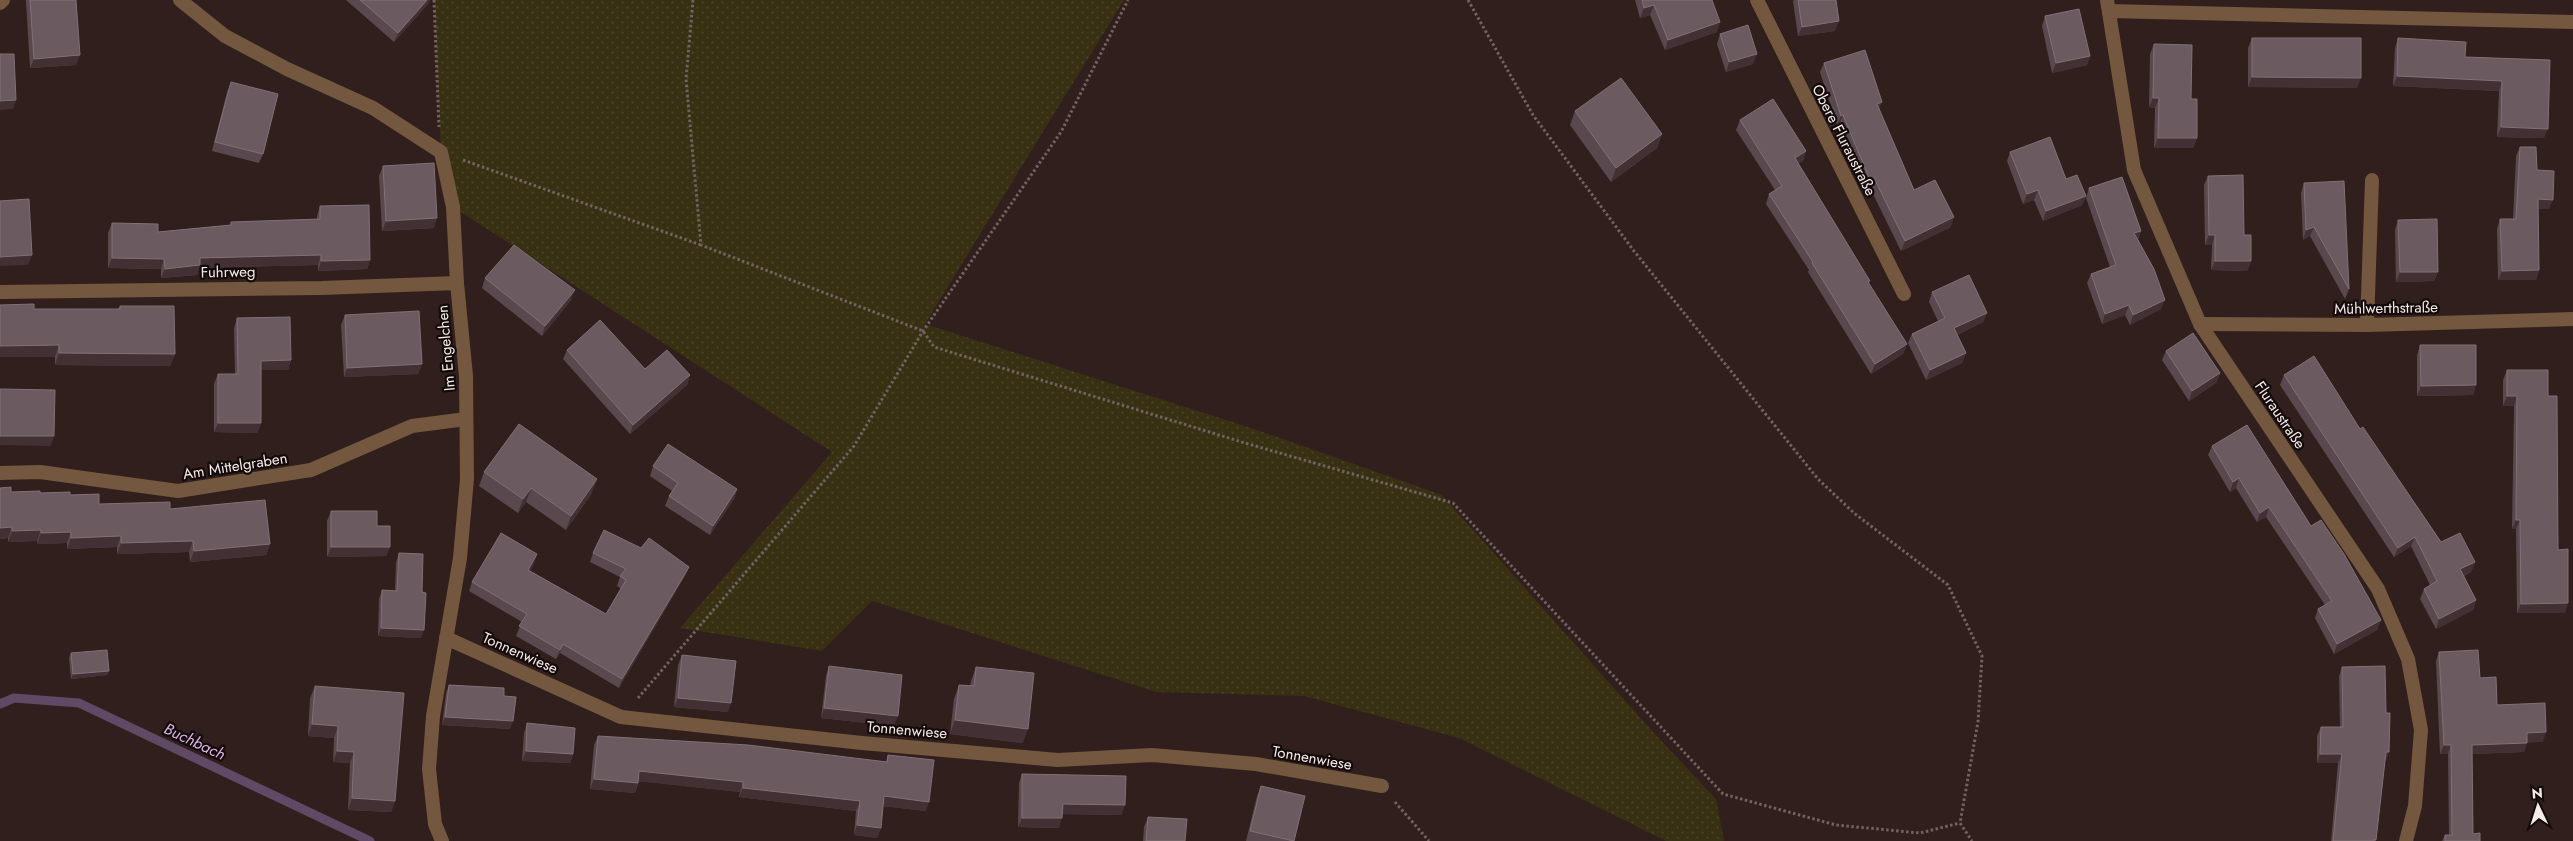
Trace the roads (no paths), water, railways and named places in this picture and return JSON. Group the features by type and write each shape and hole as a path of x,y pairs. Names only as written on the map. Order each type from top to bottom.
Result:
{"street":[{"path":"0,3 3,0"},
{"name":"Im Engelchen","path":"180,0 225,36 287,69 373,108 440,152 453,207 457,283 466,376 467,479 460,558 433,716 429,770 434,824 442,841"},
{"name":"Obere Fluraustraße","path":"1757,0 1904,294"},
{"path":"2108,6 2573,22"},
{"name":"Fluraustraße","path":"2108,6 2134,170 2200,324 2378,589 2408,660 2421,730 2415,806 2406,841"},
{"path":"2367,325 2372,180"},
{"name":"Fuhrweg","path":"0,292 322,288 457,283"},
{"name":"Mühlwerthstraße","path":"2200,324 2367,325 2573,319"},
{"name":"Am Mittelgraben","path":"0,473 40,472 178,491 312,470 412,426 466,419"},
{"name":"Tonnenwiese","path":"446,638 621,717 862,743 1058,760 1152,755 1256,764 1382,786"}],"waterway":[{"name":"Buchbach","path":"0,704 14,698 79,703 370,841"}]}
